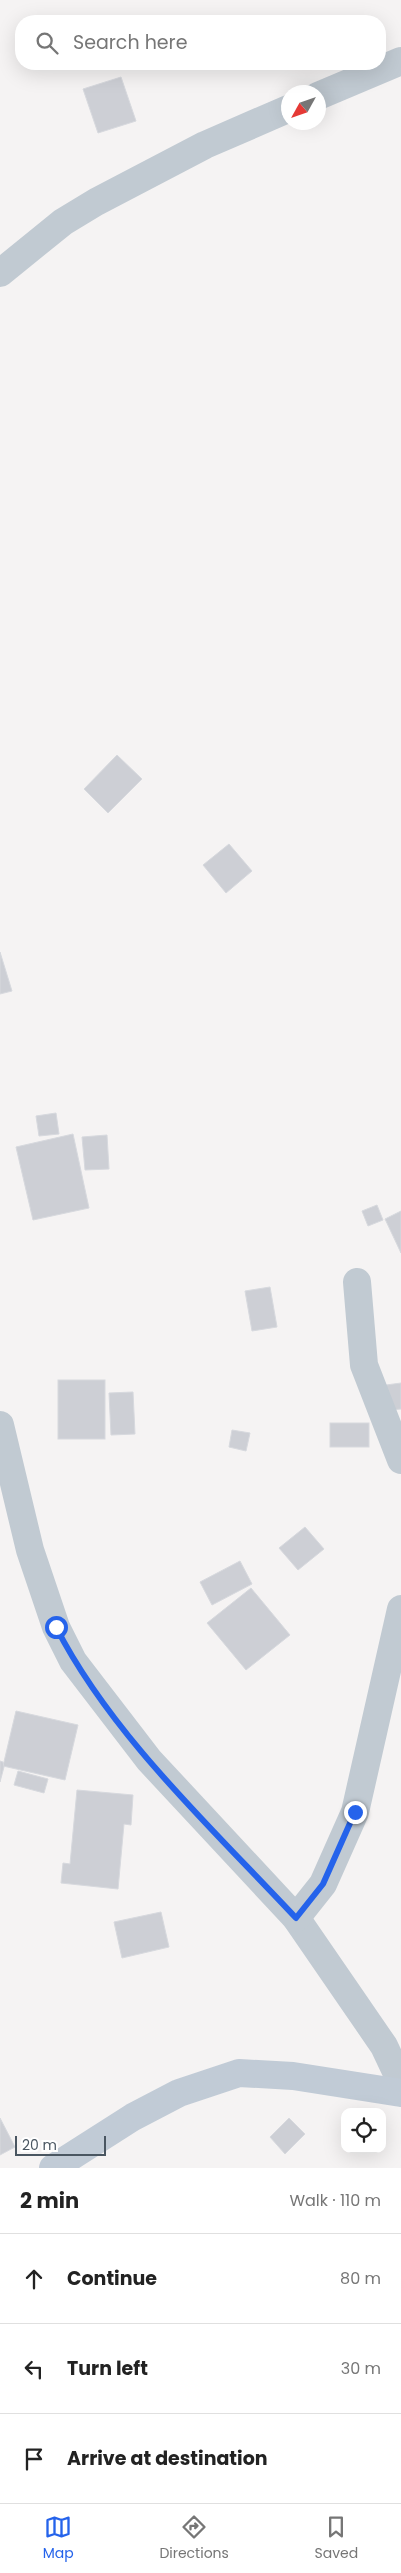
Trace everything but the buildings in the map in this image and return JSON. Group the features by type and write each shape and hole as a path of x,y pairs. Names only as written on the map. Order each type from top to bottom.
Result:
{"street":[{"path":"386,67 401,61"},
{"path":"326,93 380,70"},
{"path":"0,273 63,222 96,202 205,145 281,112"},
{"path":"357,1282 364,1365 401,1460"},
{"path":"0,1426 30,1550 56,1627 73,1661 149,1760 296,1918 384,2046 401,2082"},
{"path":"296,1918 323,1884 355,1812 401,1609"},
{"path":"53,2168 133,2117 164,2101 239,2073 293,2076 401,2093"}],"route":[{"path":"56,1627 73,1661 149,1760 296,1918 323,1884 355,1812"}]}
